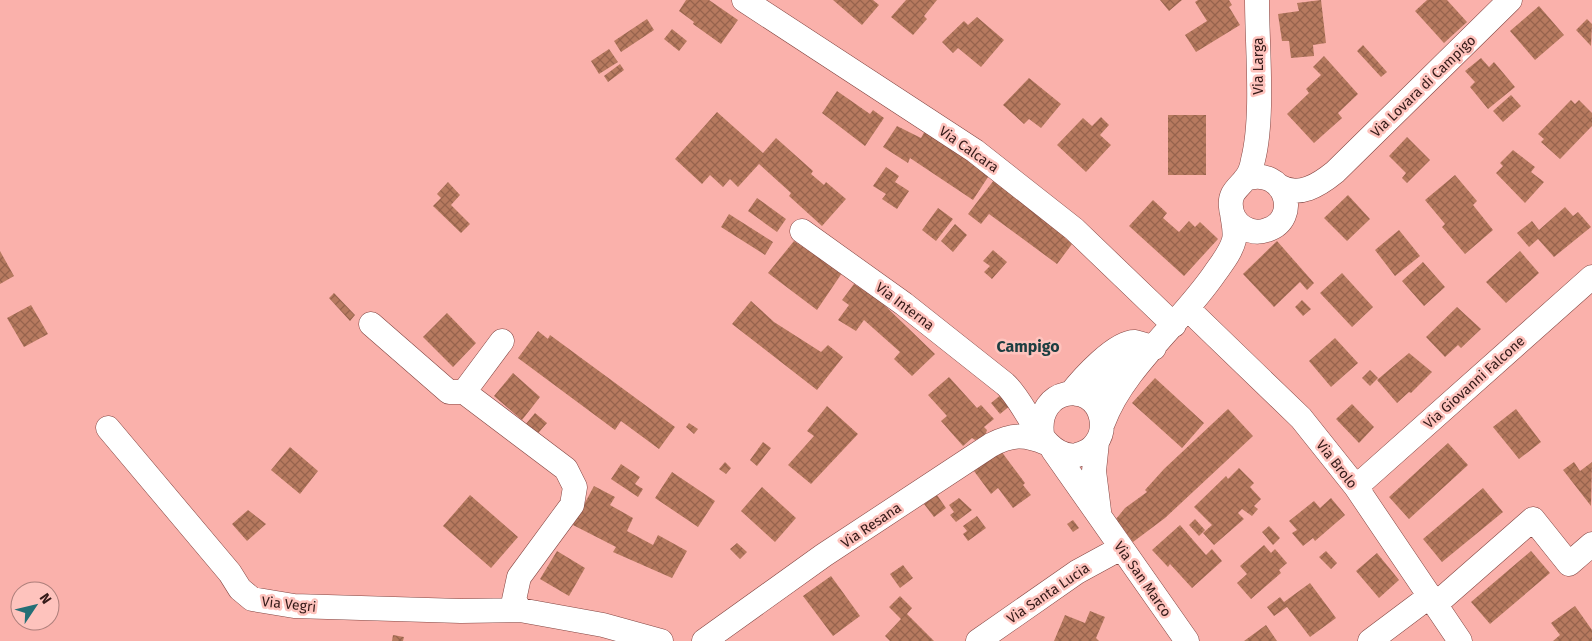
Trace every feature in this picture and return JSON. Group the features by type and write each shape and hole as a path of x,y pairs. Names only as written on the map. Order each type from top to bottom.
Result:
{"street":[{"name":"Via Calcara","path":"744,0 975,151 1074,229 1186,311"},
{"name":"Via Larga","path":"1245,180 1253,159 1256,132 1257,0"},
{"name":"Via Lovara di Campigo","path":"1100,433 1116,397 1148,354 1186,311 1276,225 1318,194 1335,172 1510,0"},
{"name":"Via Larga","path":"1256,132 1261,158 1275,183"},
{"name":"Via Lovara di Campigo","path":"1275,183 1288,190 1304,190 1335,172"},
{"path":"1258,176 1275,183 1284,196 1286,206 1276,225 1262,232 1251,231 1240,224 1232,213 1232,194 1245,180 1258,176"},
{"name":"Via Lovara di Campigo","path":"1186,311 1233,244 1235,234 1232,213"},
{"name":"Via Interna","path":"802,232 904,304 1005,384 1017,396 1053,416"},
{"name":"Via Giovanni Falcone","path":"1356,487 1591,279"},
{"name":"Via Brolo","path":"1186,311 1301,418 1356,487 1460,641"},
{"path":"371,324 449,392 464,392 566,469 575,487 572,505 519,577 514,600 520,610"},
{"path":"464,392 502,341"},
{"name":"Via Lovara di Campigo","path":"1053,416 1148,354"},
{"name":"Via Interna","path":"1005,384 1033,395 1053,416"},
{"path":"1087,397 1095,404 1100,413 1100,433 1090,449 1072,456 1053,416 1087,397"},
{"name":"Via Resana","path":"714,639 833,550 1002,439 1024,435 1053,416"},
{"name":"Via San Marco","path":"1053,416 1100,515 1187,641"},
{"name":"Via Vegri","path":"108,428 230,573 240,590 252,600 294,606 461,611 520,610 603,624 661,641"},
{"name":"Via San Marco","path":"1100,433 1095,476 1100,515"},
{"path":"1370,641 1433,600 1533,519 1569,564 1592,544"},
{"name":"Via Santa Lucia","path":"978,641 1072,576 1121,548"}],"building":[{"path":"686,0 709,0 738,20 721,44 693,24 694,22 679,11"},
{"path":"833,0 873,0 879,5 862,25"},
{"path":"906,0 937,0 924,16 927,19 913,35 891,17"},
{"path":"1160,0 1182,0 1169,11"},
{"path":"1198,0 1229,0 1232,5 1229,7 1240,25 1196,52 1185,35 1207,21 1195,2"},
{"path":"1321,0 1326,43 1313,45 1314,56 1291,58 1289,41 1282,41 1278,14 1299,11 1297,3"},
{"path":"1427,0 1447,0 1467,22 1444,43 1415,11"},
{"path":"1539,6 1564,35 1535,60 1510,31"},
{"path":"977,17 1004,40 981,67 958,48 953,53 942,42 964,21 968,25"},
{"path":"647,19 654,30 621,52 614,41"},
{"path":"1587,19 1592,24 1591,46 1576,30"},
{"path":"672,29 687,41 679,51 664,39"},
{"path":"1363,45 1387,72 1381,77 1357,51"},
{"path":"609,49 618,62 599,74 591,61"},
{"path":"1324,56 1358,94 1338,113 1342,118 1314,143 1287,114 1309,93 1306,89 1321,75 1313,67"},
{"path":"1481,58 1489,67 1494,62 1515,87 1488,109 1470,87 1475,82 1465,71"},
{"path":"620,64 624,70 608,82 604,76"},
{"path":"1029,78 1061,104 1041,128 1029,119 1024,124 1003,105"},
{"path":"837,91 870,114 873,110 884,118 865,146 822,113"},
{"path":"1511,95 1521,106 1503,122 1493,111"},
{"path":"1571,100 1575,104 1579,100 1592,113 1592,126 1560,159 1541,142 1544,139 1538,134"},
{"path":"717,112 763,153 776,138 813,171 811,174 824,185 826,182 846,199 822,226 789,196 791,193 759,164 738,187 730,179 723,187 710,175 702,184 675,159"},
{"path":"1168,115 1206,115 1206,175 1168,175"},
{"path":"1101,117 1109,125 1100,135 1111,145 1086,172 1057,145 1083,118 1092,126"},
{"path":"897,126 921,138 925,131 990,174 973,200 910,158 908,163 883,147"},
{"path":"1407,137 1430,160 1407,183 1402,178 1406,173 1389,156"},
{"path":"1513,150 1535,167 1531,172 1544,182 1525,203 1496,173 1503,166 1500,163"},
{"path":"886,167 899,176 895,182 909,191 897,209 882,199 886,194 873,186"},
{"path":"1455,175 1477,201 1473,205 1493,230 1465,254 1442,227 1445,224 1425,200"},
{"path":"994,180 1067,235 1065,238 1072,244 1057,264 989,214 981,224 968,214"},
{"path":"448,182 460,195 451,205 470,224 461,233 433,206 441,198 437,194"},
{"path":"1348,195 1370,219 1347,241 1324,218"},
{"path":"757,198 786,219 777,232 748,211"},
{"path":"1153,200 1167,213 1163,218 1179,232 1189,221 1195,227 1200,222 1218,239 1184,276 1129,226"},
{"path":"1565,207 1573,216 1578,212 1591,227 1554,257 1538,239 1529,247 1517,233 1532,221 1539,230"},
{"path":"938,208 953,219 936,241 922,230"},
{"path":"729,214 773,242 765,255 721,227"},
{"path":"955,224 967,235 953,252 941,241"},
{"path":"1399,230 1420,256 1395,276 1375,250"},
{"path":"794,241 842,273 817,310 768,273"},
{"path":"1277,241 1314,283 1307,290 1300,282 1274,307 1243,274"},
{"path":"993,250 1007,262 992,279 984,272 990,266 983,261"},
{"path":"0,251 14,276 0,284"},
{"path":"1520,251 1539,273 1506,303 1486,282"},
{"path":"1423,262 1445,287 1424,306 1402,281"},
{"path":"1342,273 1373,307 1352,327 1320,293"},
{"path":"854,284 879,300 935,354 912,376 894,359 900,352 864,320 856,331 838,320 849,305 842,300"},
{"path":"334,293 355,315 350,321 329,298"},
{"path":"1302,300 1311,309 1303,316 1295,307"},
{"path":"751,301 774,322 821,352 828,345 843,357 817,390 732,324"},
{"path":"31,305 48,334 24,347 7,318"},
{"path":"1457,307 1481,329 1461,348 1458,345 1445,357 1426,337"},
{"path":"447,313 476,343 453,367 423,337"},
{"path":"538,331 548,339 550,335 675,427 659,449 621,421 615,430 518,358"},
{"path":"1335,338 1358,363 1331,387 1309,361"},
{"path":"1409,353 1432,372 1411,393 1409,392 1397,403 1377,380"},
{"path":"1370,370 1378,378 1370,386 1362,378"},
{"path":"513,373 540,397 522,420 494,396"},
{"path":"949,377 977,408 981,405 994,419 984,427 987,430 985,436 975,440 972,438 963,446 941,421 947,416 928,395"},
{"path":"1155,378 1204,423 1182,448 1132,403"},
{"path":"1002,394 1011,405 1000,414 991,403"},
{"path":"1352,404 1374,427 1359,443 1336,419"},
{"path":"827,406 858,434 811,484 788,465 814,436 807,431"},
{"path":"1228,409 1253,436 1165,518 1133,542 1116,519 1125,508 1147,492 1145,490 1164,469"},
{"path":"1516,409 1541,442 1519,459 1493,427"},
{"path":"535,413 547,423 532,440 520,431"},
{"path":"689,423 698,429 694,434 686,427"},
{"path":"763,442 771,448 757,466 750,460"},
{"path":"1448,443 1468,465 1409,519 1389,497"},
{"path":"290,447 318,471 300,494 271,470"},
{"path":"1001,451 1025,483 1023,485 1031,495 1013,508 998,488 991,494 974,471"},
{"path":"725,462 731,468 726,474 719,469"},
{"path":"1574,462 1580,471 1592,462 1591,506 1563,470"},
{"path":"621,464 640,477 635,484 643,489 638,497 611,479"},
{"path":"1239,468 1254,483 1250,487 1261,499 1254,506 1258,509 1252,516 1242,509 1238,513 1244,519 1214,545 1203,533 1212,525 1194,507 1226,476 1228,479"},
{"path":"672,472 715,501 698,527 655,498"},
{"path":"594,486 615,497 610,505 633,518 627,531 653,545 658,535 687,551 672,578 613,552 616,547 573,525"},
{"path":"762,487 796,518 775,542 741,511"},
{"path":"1483,488 1503,512 1442,562 1423,539"},
{"path":"470,495 518,537 491,568 443,526"},
{"path":"937,495 946,508 934,517 924,504"},
{"path":"959,498 972,510 956,522 950,515 954,512 949,505"},
{"path":"1331,498 1345,515 1315,541 1313,538 1303,546 1292,533 1297,530 1289,521 1314,501 1320,508"},
{"path":"248,510 266,524 247,541 232,524"},
{"path":"977,516 986,528 968,541 963,534 967,531 963,526"},
{"path":"1195,519 1205,530 1199,536 1189,525"},
{"path":"1073,520 1079,528 1073,532 1067,524"},
{"path":"1180,525 1206,555 1212,549 1222,561 1192,588 1170,564 1168,567 1152,550"},
{"path":"1269,526 1280,538 1273,545 1262,532"},
{"path":"737,543 747,552 740,559 730,549"},
{"path":"1264,545 1271,553 1275,549 1287,563 1279,570 1281,573 1251,599 1237,583 1247,574 1240,566"},
{"path":"557,551 585,568 569,596 540,579"},
{"path":"1326,551 1337,563 1331,569 1319,557"},
{"path":"1531,551 1550,573 1490,624 1471,602"},
{"path":"1377,553 1399,580 1379,598 1356,571"},
{"path":"903,565 913,578 900,588 890,574"},
{"path":"831,576 860,616 833,636 803,596"},
{"path":"1310,583 1336,618 1310,637 1287,607 1274,616 1267,607 1280,597 1284,602"},
{"path":"900,596 912,608 907,614 934,641 890,641 885,636 901,619 889,607"},
{"path":"1575,606 1592,630 1592,641 1553,641 1560,635 1551,623"},
{"path":"1090,611 1105,617 1096,638 1099,641 1054,641 1065,615 1085,623"},
{"path":"1266,625 1277,641 1244,641"},
{"path":"393,635 404,637 403,641 392,641"}],"district":[{"name":"Campigo","path":"1028,346"}]}
